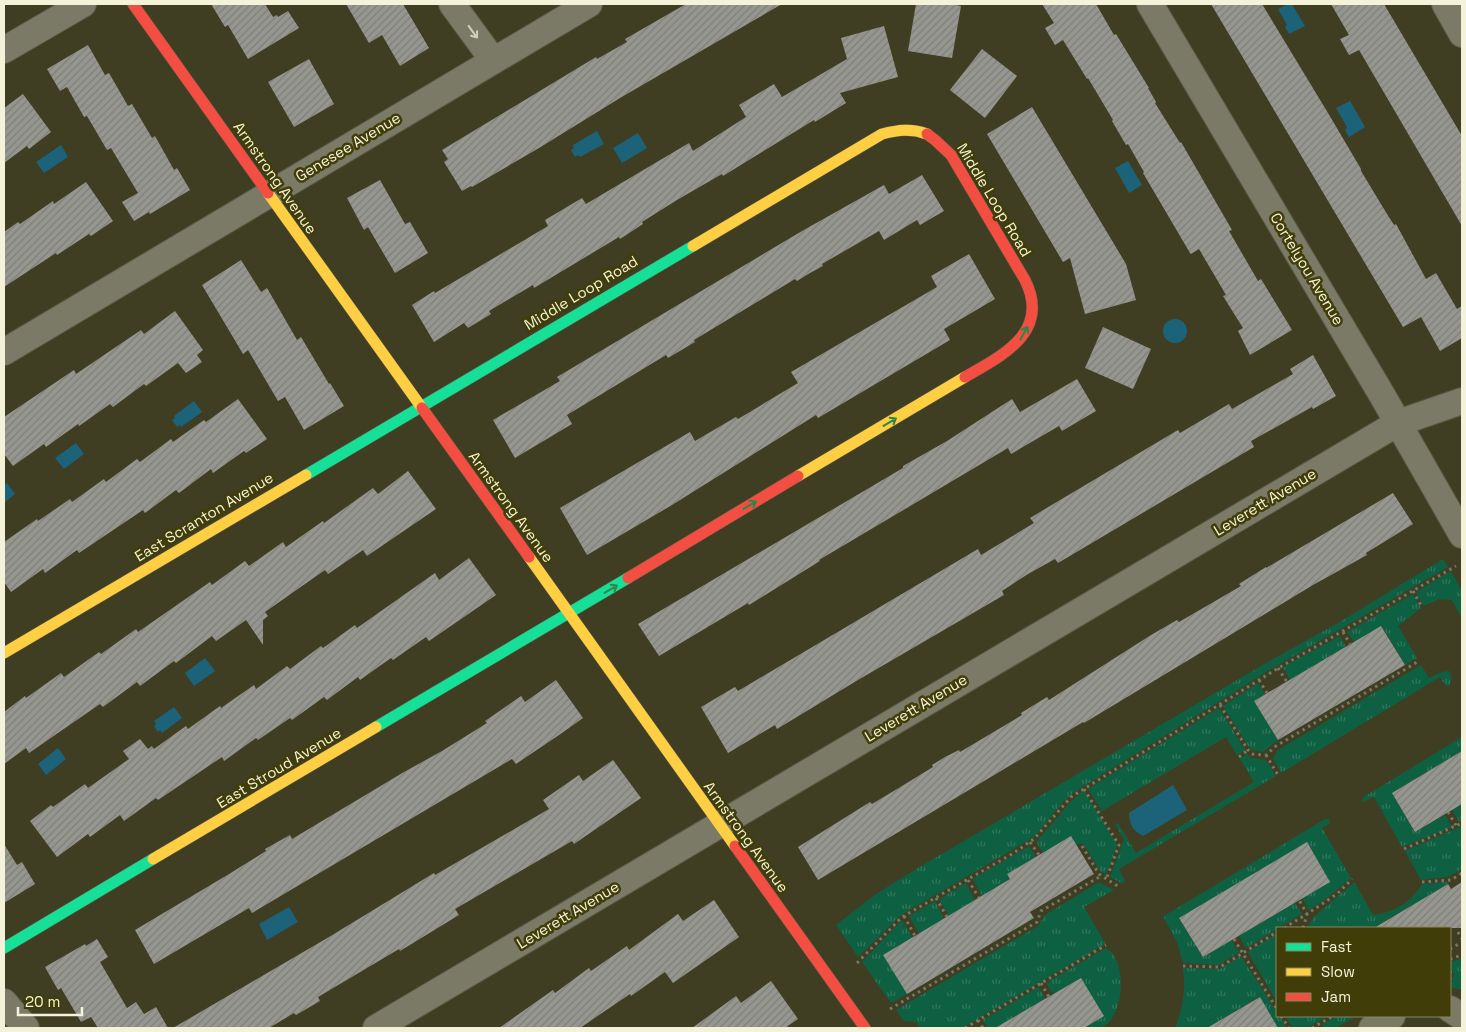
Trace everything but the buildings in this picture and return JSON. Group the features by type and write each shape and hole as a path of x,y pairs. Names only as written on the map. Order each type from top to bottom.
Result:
{"street":[{"path":"4,50 83,4"},
{"name":"Armstrong Avenue","path":"132,4 865,1028"},
{"path":"452,4 494,60"},
{"name":"Genesee Avenue","path":"4,352 589,4"},
{"name":"Cortelyou Avenue","path":"1150,4 1462,535"},
{"path":"1444,4 1462,34"},
{"name":"Middle Loop Road","path":"420,406 882,134 896,129 909,128 924,132 940,142 951,155 1032,295 1032,313 1028,328 1020,341 1001,356 569,614"},
{"name":"Leverett Avenue","path":"376,1028 1398,424 1462,401"},
{"name":"East Scranton Avenue","path":"4,653 420,406"},
{"name":"East Stroud Avenue","path":"4,948 569,614"},
{"path":"4,1002 26,1028"},
{"path":"1451,1010 1462,1017"},
{"path":"1372,1028 1390,1017"}],"path":[{"path":"857,963 904,916 1030,842 1071,797 1084,788 1278,668 1456,566"},
{"path":"1413,591 1422,607"},
{"path":"1342,632 1350,644"},
{"path":"1220,705 1248,750 1252,754 1266,755 1276,746 1419,661"},
{"path":"1278,668 1287,682"},
{"path":"1259,680 1267,693"},
{"path":"1239,757 1248,750"},
{"path":"1266,755 1278,775"},
{"path":"1084,788 1119,845 1106,880"},
{"path":"1448,812 1457,827"},
{"path":"1404,849 1457,827 1462,823"},
{"path":"1030,842 1039,855"},
{"path":"1082,846 1101,876 1119,886"},
{"path":"1422,882 1451,880 1462,873"},
{"path":"890,1009 1037,922 1041,911 1101,876"},
{"path":"1286,927 1337,894 1352,879"},
{"path":"968,880 979,898"},
{"path":"936,898 947,917"},
{"path":"1300,900 1307,914 1303,927"},
{"path":"904,916 915,936"},
{"path":"1451,948 1462,940 1458,932"},
{"path":"1183,966 1220,967 1276,933"},
{"path":"1234,939 1276,1005"},
{"path":"965,1028 1106,945"},
{"path":"1041,983 1049,997"},
{"path":"1282,1017 1289,1028"},
{"path":"1312,1028 1330,1017"},
{"path":"978,1020 983,1028"}],"green space":[{"path":"1443,559 1448,567 1268,671 1073,793 1063,802 1036,835 901,915 858,957 836,925 876,894 918,868 1273,659 1338,623"},
{"path":"1451,571 1462,591 1462,618 1452,600 1439,599 1424,606 1416,592"},
{"path":"1413,594 1421,608 1398,626 1417,658 1405,665 1382,626 1354,642 1347,632"},
{"path":"1340,636 1346,647 1290,680 1283,667"},
{"path":"1421,665 1429,678 1449,671 1451,676 1450,686 1446,686 1440,677 1281,773 1273,758 1278,750"},
{"path":"1258,683 1265,694 1255,701 1278,740 1263,752 1251,750 1223,706"},
{"path":"1219,708 1245,750 1237,755 1226,737 1102,811 1088,789"},
{"path":"1462,737 1462,751 1392,793 1415,832 1445,815 1452,827 1402,847 1374,797 1363,802 1362,798"},
{"path":"1247,754 1251,758 1267,762 1276,776 1119,869 1125,881 1123,884 1110,877 1124,839 1115,824 1118,823 1136,853 1254,782 1240,759"},
{"path":"1082,792 1085,792 1117,845 1106,875 1100,871 1083,843 1043,853 1036,841 1069,803"},
{"path":"1462,804 1462,821 1460,823 1452,810"},
{"path":"1325,819 1329,819 1330,823 1322,828 1351,878 1309,910 1302,898 1330,882 1307,843 1179,918 1203,957 1231,940 1239,952 1219,965 1183,963 1177,942 1164,916"},
{"path":"1462,826 1462,869 1448,877 1421,880 1405,851"},
{"path":"1029,846 1036,857 1010,879 982,896 973,879"},
{"path":"1099,882 1114,890 1084,907 1105,943 1103,945 962,1028 920,1028 916,1022 904,1021 896,1010 1038,926 1045,915"},
{"path":"1447,882 1448,884 1375,927 1307,927 1315,916 1352,884 1355,883 1373,915 1388,912 1402,906 1422,884"},
{"path":"966,883 975,900 949,916 939,899"},
{"path":"935,901 944,919 919,934 909,916"},
{"path":"1295,903 1302,914 1281,927 1276,927 1276,930 1246,948 1239,936"},
{"path":"902,920 913,938 884,955 907,994 891,1003 862,962"},
{"path":"1276,935 1276,1000 1248,952"},
{"path":"1106,948 1113,954 1118,964 1121,989 1119,1002 1115,1014 1108,1023 1100,1028 1084,1028 1103,1016 1081,978 1053,994 1046,983"},
{"path":"1241,956 1276,1011 1276,1017 1280,1017 1287,1028 1278,1028 1259,997 1207,1028 1175,1028 1183,999 1183,968 1220,969"},
{"path":"1462,958 1462,990 1451,987 1454,974 1451,962"},
{"path":"1039,987 1045,999 995,1028 988,1028 983,1020"},
{"path":"1286,1017 1326,1017 1307,1028 1293,1028"},
{"path":"1335,1017 1355,1017 1335,1028 1324,1028 1322,1025"}],"water":[{"path":"1292,4 1305,26 1289,34 1285,27 1287,25 1278,9"},
{"path":"1350,101 1365,127 1349,137 1345,130 1347,127 1336,108"},
{"path":"597,131 604,144 580,157 578,155 575,157 571,150 574,148 573,145"},
{"path":"638,133 647,148 622,163 613,148"},
{"path":"61,145 68,157 44,173 36,162"},
{"path":"1128,161 1142,185 1129,193 1115,168"},
{"path":"1175,319 1184,322 1187,331 1184,340 1175,343 1166,340 1163,331 1166,322"},
{"path":"194,401 202,412 181,427 180,425 177,427 172,420 175,418 174,416"},
{"path":"76,443 84,454 64,469 55,458"},
{"path":"7,483 15,494 4,503 4,485"},
{"path":"205,658 215,671 194,686 185,673"},
{"path":"174,707 182,718 162,733 160,730 158,732 154,726 156,724 154,721"},
{"path":"58,748 66,759 46,775 38,764"},
{"path":"1173,785 1187,810 1143,836 1136,832 1132,827 1129,813"},
{"path":"289,907 298,922 267,940 259,924"}],"traffic: fast":[{"path":"306,475 693,246"},
{"path":"376,727 628,578"},
{"path":"4,948 153,859"}],"traffic: slow":[{"path":"693,246 882,134 904,130 927,134"},
{"path":"268,193 422,408"},
{"path":"798,476 965,377"},
{"path":"4,653 306,475"},
{"path":"529,557 735,846"},
{"path":"153,859 376,727"}],"traffic: jam":[{"path":"133,4 268,193"},
{"path":"927,134 951,155 1025,280 1031,298 1032,314 1027,328 1019,340 994,360 965,377"},
{"path":"422,408 529,557"},
{"path":"628,578 798,476"},
{"path":"735,846 865,1028"}]}
